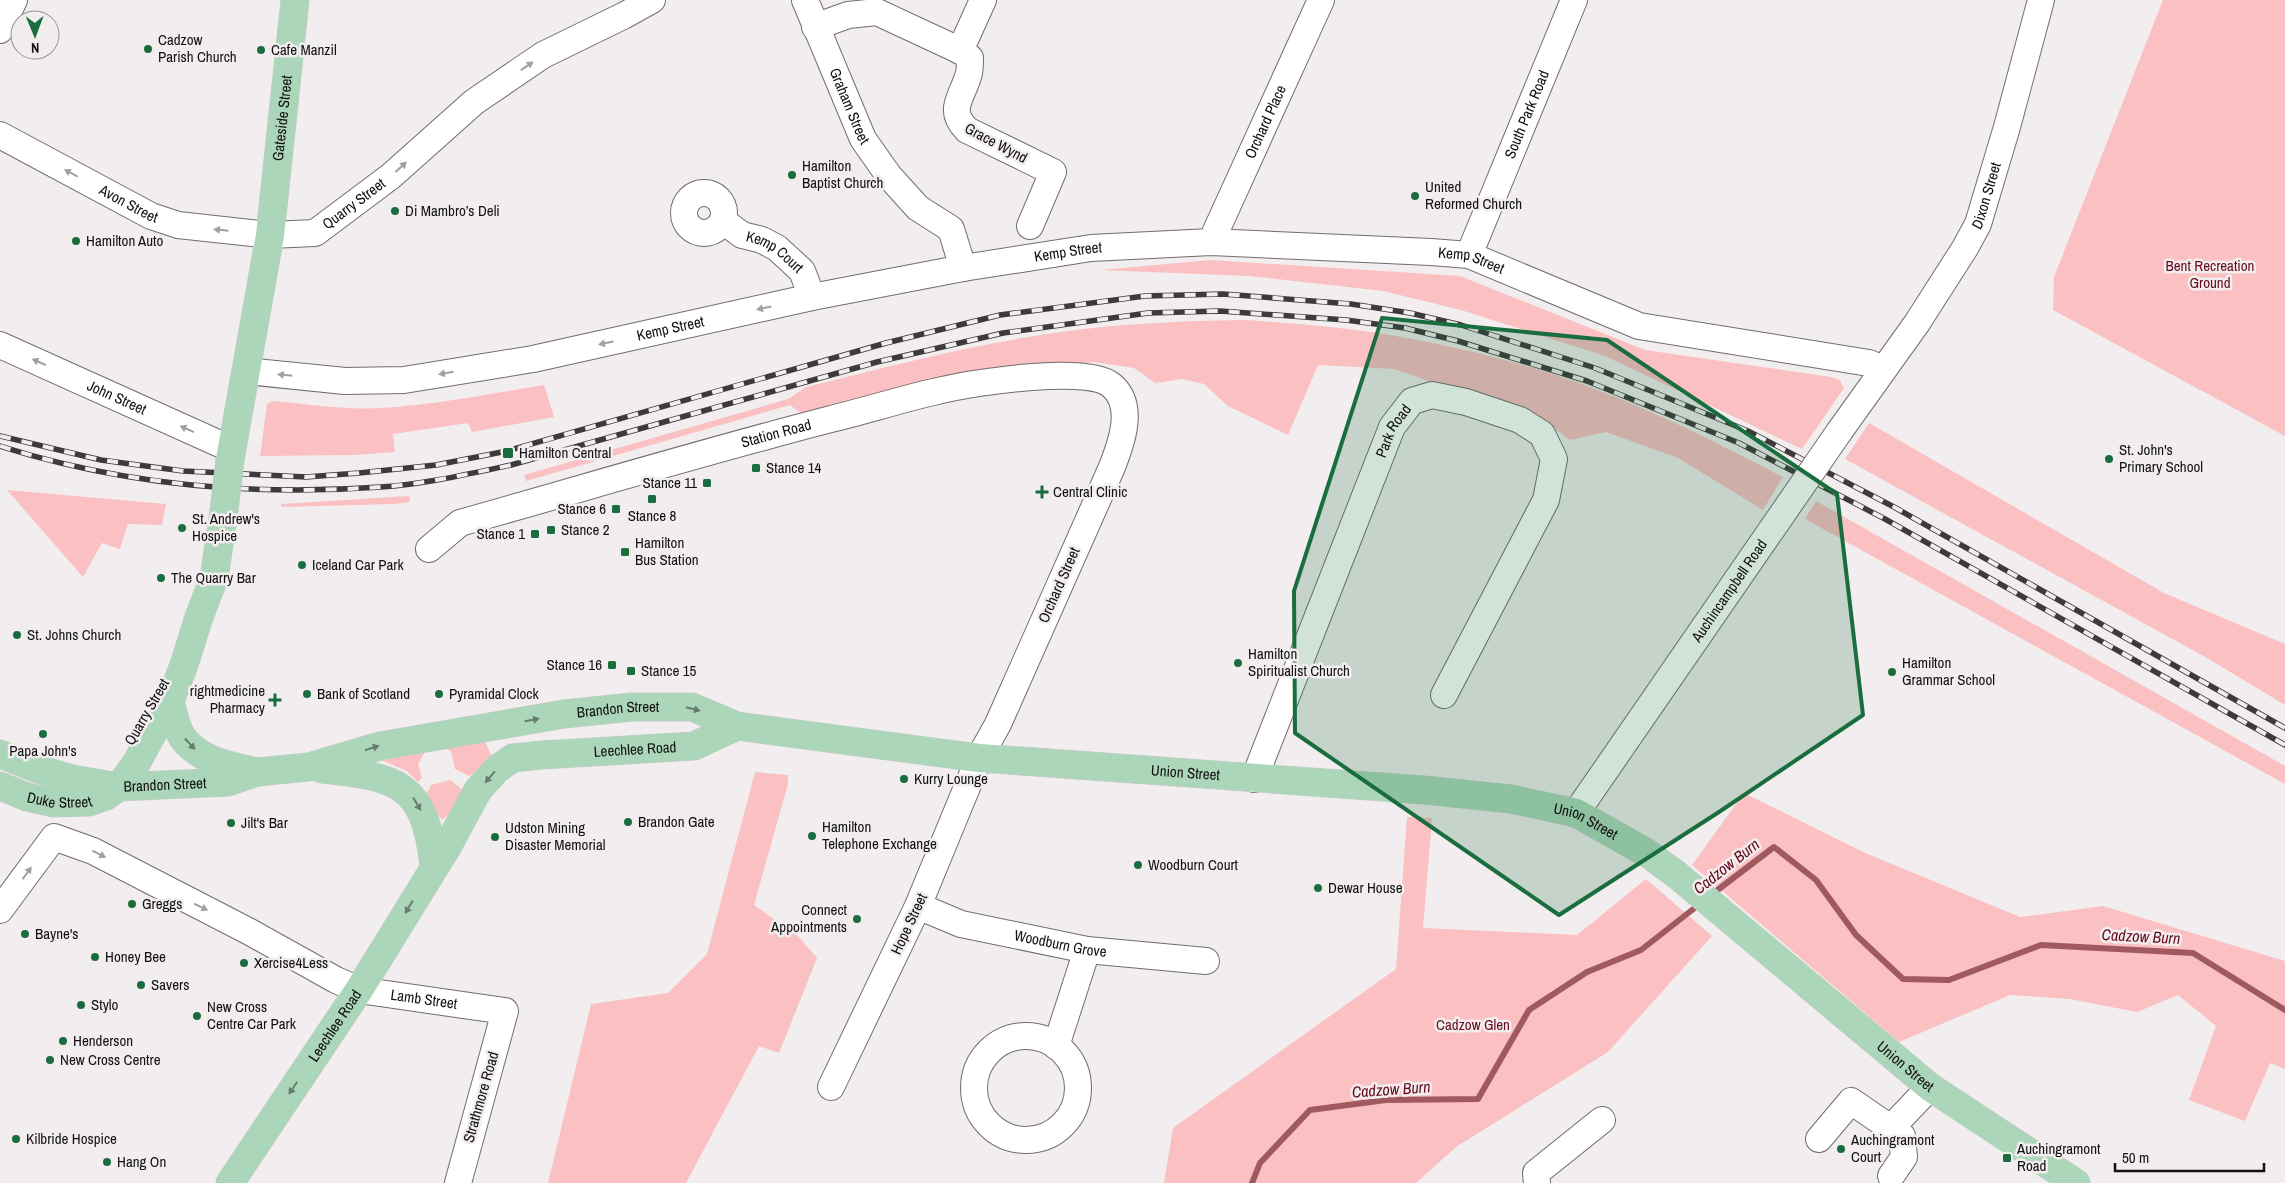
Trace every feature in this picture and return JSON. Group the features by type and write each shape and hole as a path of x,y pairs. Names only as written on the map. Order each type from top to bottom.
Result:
{"main road":[{"name":"Gateside Street","path":"270,235 295,0"},
{"name":"Quarry Street","path":"119,786 137,762 170,701 214,578 231,454 270,235"},
{"name":"Quarry Street","path":"72,779 97,773 116,763 137,734 199,617"},
{"name":"Brandon Street","path":"170,701 181,735 196,751 219,763 257,772"},
{"name":"Brandon Street","path":"72,779 119,786 228,782 257,772 309,767 380,746 431,736 564,714 632,707 692,707 737,726 979,758"},
{"name":"Leechlee Road","path":"230,1183 359,990 446,849 478,790 497,769 513,758 585,751 694,746 737,726"},
{"name":"Duke Street","path":"0,754 72,779"},
{"name":"Union Street","path":"979,758 1480,796 1511,799 1576,813 1647,853 1677,875 1930,1086 2076,1183"},
{"path":"309,767 364,773 388,780 412,795 428,825 434,866"},
{"name":"Duke Street","path":"0,786 27,797 54,803 89,802 106,796 119,786"}],"street":[{"path":"0,30 14,0"},
{"name":"Quarry Street","path":"270,235 315,233 391,176 474,102 544,55 652,0"},
{"name":"Graham Street","path":"805,0 862,139 889,176 918,208 951,229 963,268"},
{"path":"815,27 848,16 877,12 960,51 983,0"},
{"name":"Orchard Place","path":"1211,242 1321,0"},
{"name":"South Park Road","path":"1469,255 1574,0"},
{"name":"Dixon Street","path":"1883,369 1917,323 1965,248 1978,224 2007,127 2041,0"},
{"name":"Grace Wynd","path":"960,51 970,58 970,72 956,109 958,121 967,130 1053,172 1030,226"},
{"name":"Avon Street","path":"0,134 152,216 178,225 270,235"},
{"name":"Kemp Court","path":"723,220 742,236 762,240 777,248 802,271 812,298"},
{"name":"Kemp Street","path":"246,371 345,382 404,380 533,359 812,298 963,268 1090,248 1211,242 1469,255 1639,326 1870,363 1883,369"},
{"name":"John Street","path":"0,345 231,454"},
{"name":"Auchincampbell Road","path":"1576,813 1883,369"},
{"name":"Station Road","path":"429,549 460,523 797,428 978,383 1040,377 1081,376 1104,381 1112,385 1119,394 1123,408"},
{"name":"Park Road","path":"1254,779 1392,427 1412,401 1432,395 1466,402 1520,420 1542,434 1554,460 1546,500 1444,695"},
{"name":"Orchard Street","path":"979,758 998,724 1112,467 1125,428 1123,408"},
{"name":"Hope Street","path":"831,1087 918,906 979,758"},
{"name":"Lamb Street","path":"0,910 54,836 93,851 250,932 336,980 359,990 505,1011"},
{"name":"Woodburn Grove","path":"918,906 961,924 1087,950 1206,962"},
{"path":"1056,1046 1087,950"},
{"name":"Strathmore Road","path":"458,1183 505,1011"},
{"path":"1891,1128 1930,1086"},
{"path":"1818,1139 1851,1101 1902,1136 1904,1157 1891,1176"},
{"path":"1537,1183 1536,1173 1602,1120"}],"highlighted area":[{"path":"1382,318 1607,340 1837,494 1863,715 1719,812 1559,915 1295,733 1294,591"}],"green space":[{"name":"Bent Recreation Ground","path":"2163,0 2285,0 2285,436 2053,310 2054,277"},
{"path":"1211,260 1460,276 1645,350 1831,377 1840,380 1844,388 1802,449 1605,356 1461,310 1383,291 1249,276 1100,270"},
{"path":"1247,320 1390,335 1453,347 1547,372 1607,394 1674,422 1783,477 1763,510 1678,458 1606,432 1570,440 1544,421 1394,369 1318,365 1288,435 1228,406 1204,384 1182,379 1155,383 1134,368 1094,362 976,371 803,415 790,405 526,481 524,475 788,399 806,387 956,351 1066,331 1186,321"},
{"path":"544,385 554,417 472,432 468,423 393,434 395,452 354,455 260,456 267,404 272,401 340,407 401,407"},
{"path":"1869,423 2164,593 2285,644 2285,705 2207,658 1845,459"},
{"path":"7,490 166,504 162,525 128,524 120,549 102,543 83,577"},
{"path":"409,496 410,502 394,504 282,507 281,504"},
{"path":"1816,501 2285,766 2285,784 1805,519"},
{"path":"483,738 494,760 469,776 455,769 451,751 444,748"},
{"path":"426,750 418,764 422,778 418,782 407,771 383,761 381,755"},
{"path":"755,772 788,775 788,784 754,905 799,937 817,958 779,1053 759,1046 686,1183 548,1183 591,1004 668,993 707,954"},
{"path":"450,780 463,790 449,814 442,820 432,808 426,795 431,785"},
{"path":"1744,793 1863,852 2020,917 2103,906 2285,961 2285,1069 2270,1063 2245,1121 2189,1100 2216,1026 2178,995 2137,1012 2070,999 2010,995 1899,1042 1692,865"},
{"name":"Cadzow Glen","path":"1407,817 1432,818 1423,928 1577,935 1646,879 1712,936 1608,1052 1456,1147 1416,1183 1164,1183 1173,1128 1396,969"}],"waterway":[{"name":"Cadzow Burn","path":"1711,895 1774,847 1816,880 1856,935 1903,979 1949,980 2041,945 2193,953 2285,1010"},
{"name":"Cadzow Burn","path":"1252,1183 1260,1163 1310,1110 1386,1100 1478,1099 1529,1010 1587,972 1641,950 1701,903"}],"railway":[{"path":"0,436 101,460 183,471 306,477 359,473 436,465 507,451 886,343 1000,315 1145,296 1223,294 1351,304 1410,313 1461,325 1595,368 1748,431 1894,507 2285,728"},
{"path":"0,446 93,470 189,484 285,490 397,486 511,465 877,362 1003,333 1148,313 1220,311 1346,320 1405,328 1458,341 1587,381 1739,443 1885,519 2285,745"}],"place":[{"name":"Cadzow Parish Church","path":"148,49"},
{"name":"Cafe Manzil","path":"261,50"},
{"name":"Hamilton Baptist Church","path":"792,175"},
{"name":"United Reformed Church","path":"1415,196"},
{"name":"Di Mambro’s Deli","path":"395,211"},
{"name":"Hamilton Auto","path":"76,241"},
{"name":"Hamilton Central","path":"508,453"},
{"name":"St. John's Primary School","path":"2109,459"},
{"name":"Stance 14","path":"756,468"},
{"name":"Stance 11","path":"707,483"},
{"name":"Central Clinic","path":"1042,492"},
{"name":"Stance 8","path":"652,499"},
{"name":"Stance 6","path":"616,509"},
{"name":"St. Andrew's Hospice","path":"182,528"},
{"name":"Stance 2","path":"551,530"},
{"name":"Stance 1","path":"535,534"},
{"name":"Hamilton Bus Station","path":"625,552"},
{"name":"Iceland Car Park","path":"302,565"},
{"name":"The Quarry Bar","path":"161,578"},
{"name":"St. Johns Church","path":"17,635"},
{"name":"Hamilton Spiritualist Church","path":"1238,663"},
{"name":"Stance 16","path":"612,665"},
{"name":"Stance 15","path":"631,671"},
{"name":"Hamilton Grammar School","path":"1892,672"},
{"name":"Bank of Scotland","path":"307,694"},
{"name":"Pyramidal Clock","path":"439,694"},
{"name":"rightmedicine Pharmacy","path":"275,700"},
{"name":"Papa John's","path":"43,734"},
{"name":"Kurry Lounge","path":"904,779"},
{"name":"Brandon Gate","path":"628,822"},
{"name":"Jilt's Bar","path":"231,823"},
{"name":"Hamilton Telephone Exchange","path":"812,836"},
{"name":"Udston Mining Disaster Memorial","path":"495,837"},
{"name":"Woodburn Court","path":"1138,865"},
{"name":"Dewar House","path":"1318,888"},
{"name":"Greggs","path":"132,904"},
{"name":"Connect Appointments","path":"857,919"},
{"name":"Bayne's","path":"25,934"},
{"name":"Honey Bee","path":"95,957"},
{"name":"Xercise4Less","path":"244,963"},
{"name":"Savers","path":"141,985"},
{"name":"Stylo","path":"81,1005"},
{"name":"New Cross Centre Car Park","path":"197,1016"},
{"name":"Henderson","path":"63,1041"},
{"name":"New Cross Centre","path":"50,1060"},
{"name":"Kilbride Hospice","path":"16,1139"},
{"name":"Auchingramont Court","path":"1841,1149"},
{"name":"Auchingramont Road","path":"2007,1158"},
{"name":"Hang On","path":"107,1162"}]}
